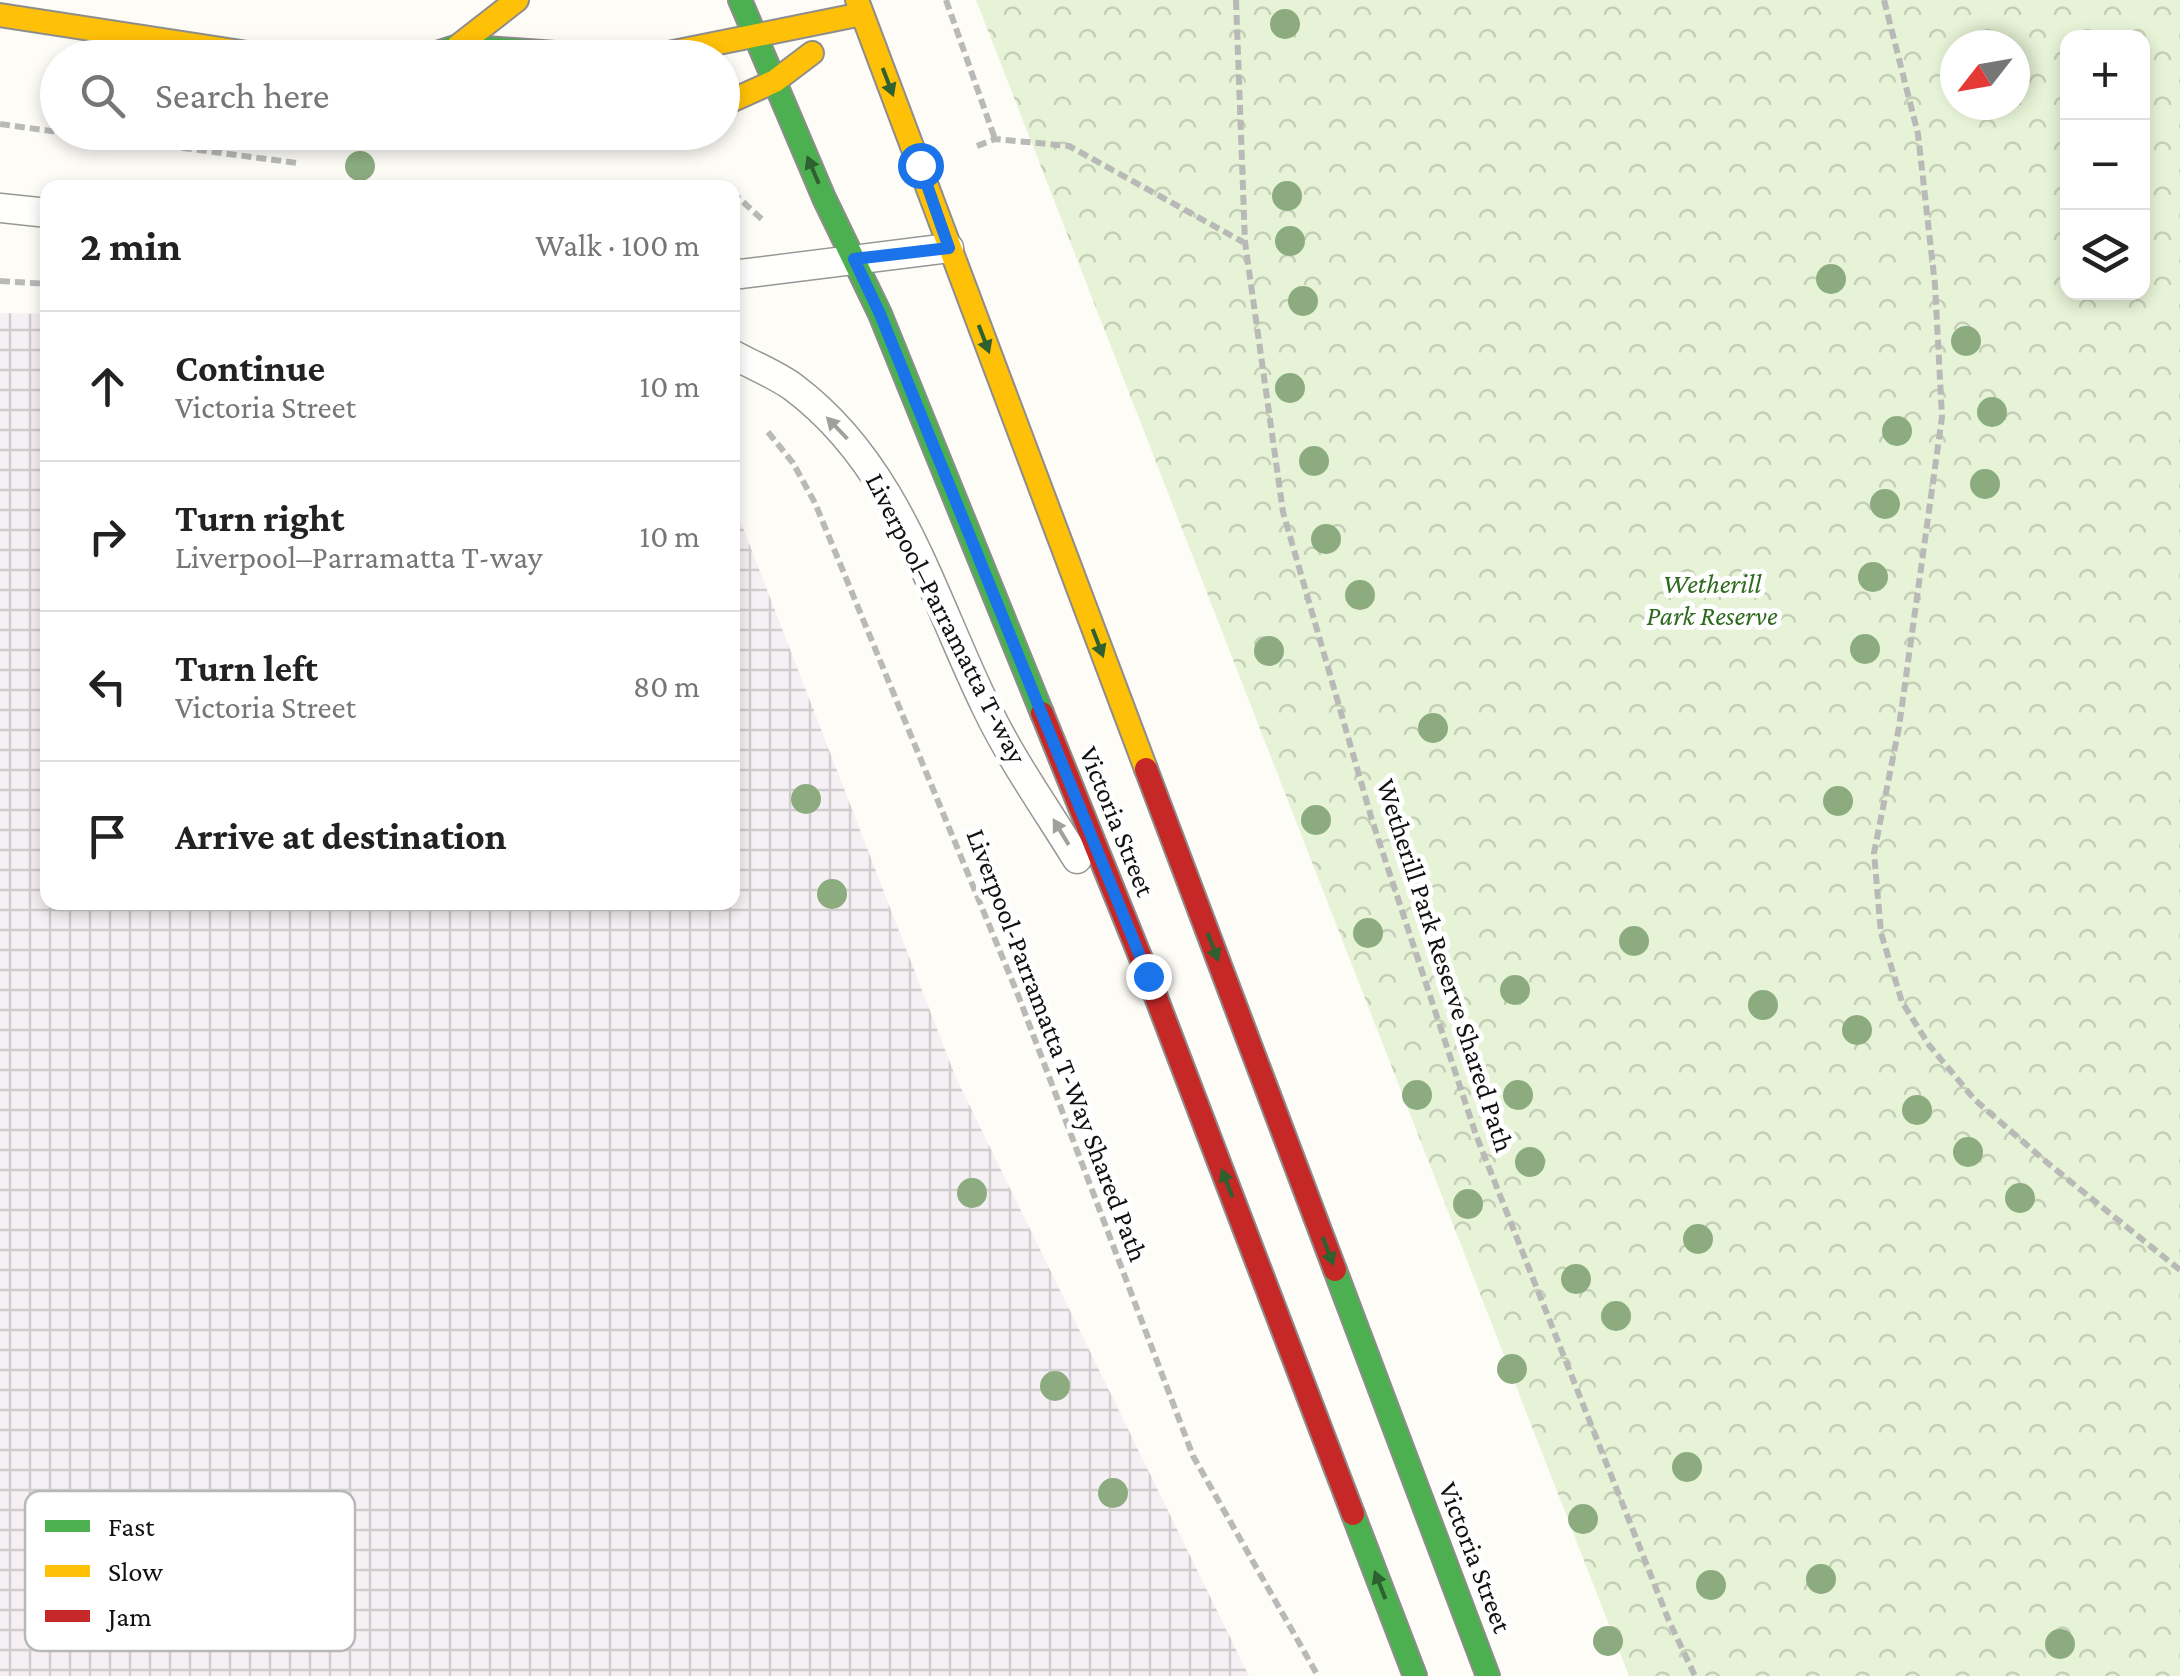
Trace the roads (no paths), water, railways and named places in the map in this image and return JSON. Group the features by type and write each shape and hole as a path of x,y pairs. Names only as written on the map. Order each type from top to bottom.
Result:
{"main road":[{"path":"466,40 517,0"},
{"name":"Victoria Street","path":"740,0 880,314 1148,976 1415,1676"},
{"path":"736,40 859,7"},
{"path":"740,96 775,81 859,7"},
{"name":"Victoria Street","path":"859,7 1488,1676"},
{"path":"0,15 163,40"}],"lane":[{"path":"0,208 40,212"},
{"path":"740,274 949,248"},
{"name":"Liverpool–Parramatta T-way","path":"740,358 791,386 867,460 896,509 988,712 1148,976"}],"park label":[{"name":"Wetherill Park Reserve","path":"1712,599"}]}
